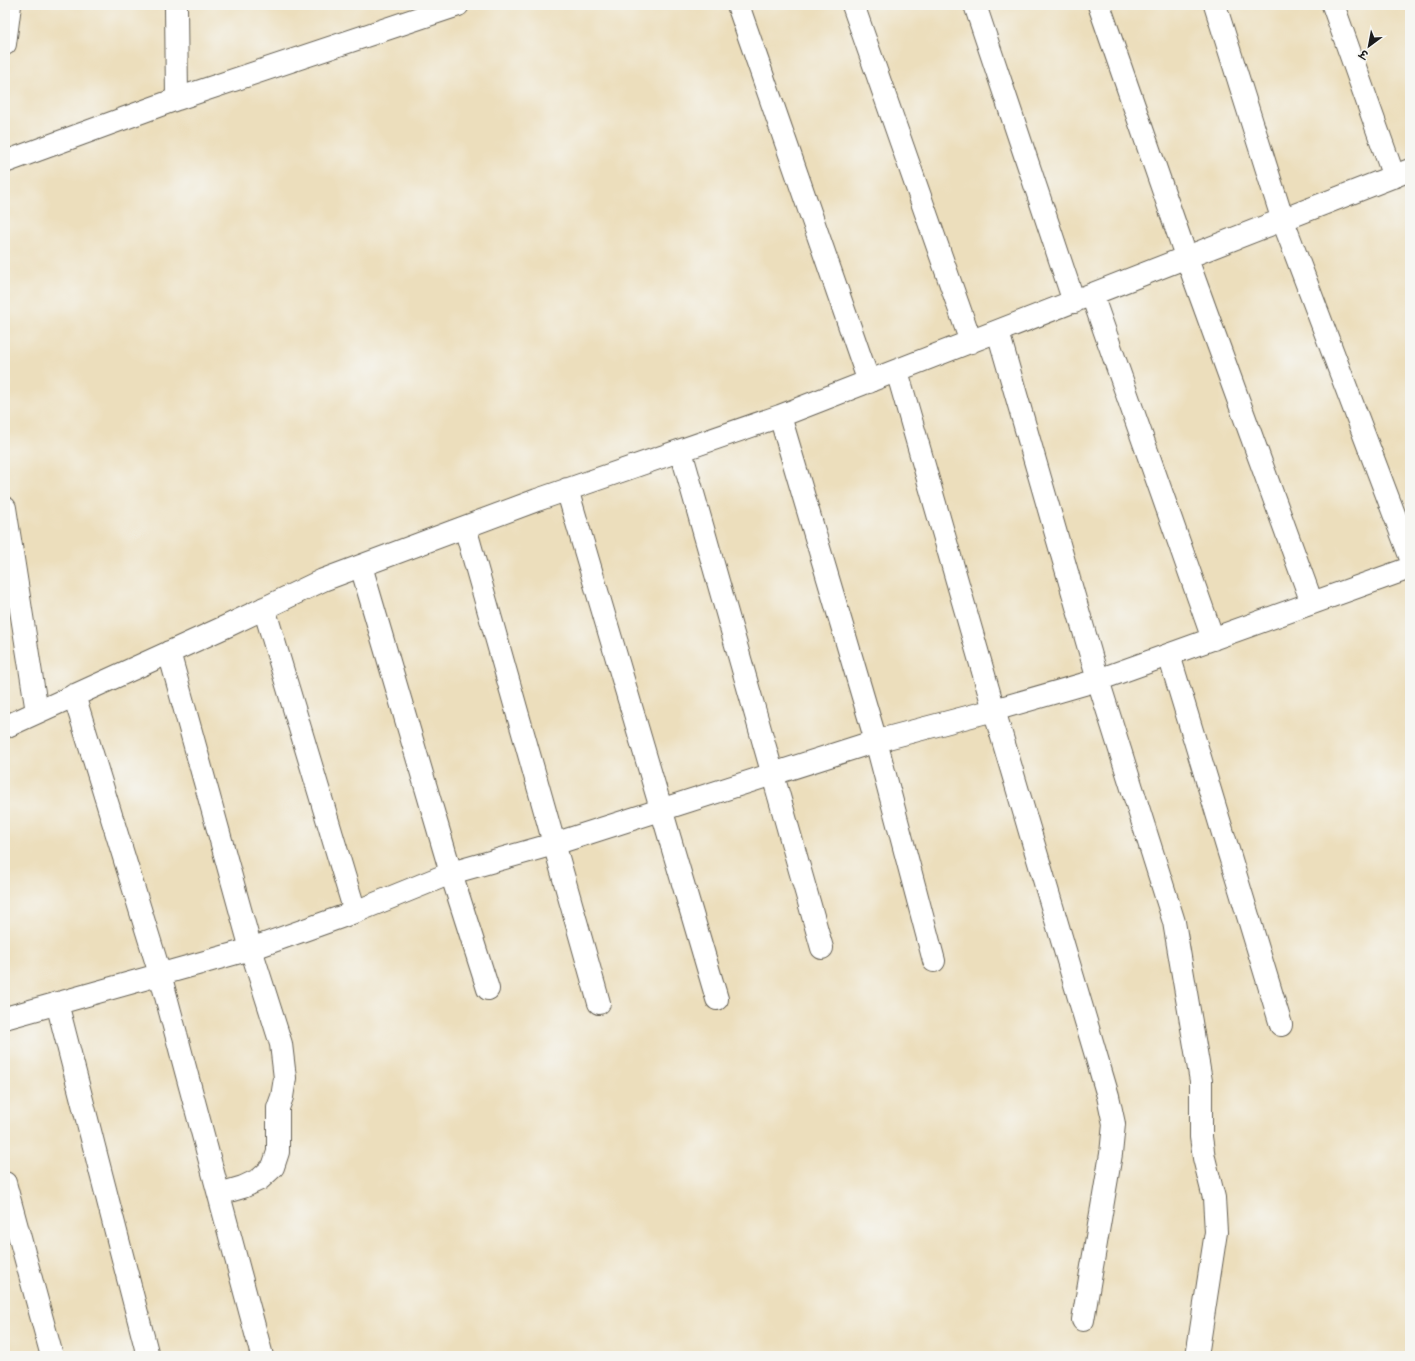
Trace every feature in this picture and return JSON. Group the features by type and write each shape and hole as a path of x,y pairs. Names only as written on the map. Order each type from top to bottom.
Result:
{"street":[{"path":"5,44 10,5"},
{"path":"176,5 176,99"},
{"path":"5,162 176,99 458,5"},
{"path":"738,5 869,382"},
{"path":"853,5 971,342"},
{"path":"975,5 1083,299 1213,639"},
{"path":"1099,5 1187,258 1312,603"},
{"path":"1215,5 1283,221 1410,556"},
{"path":"5,727 323,580 567,489 681,452 780,416 1402,174 1333,5"},
{"path":"998,332 1098,680 1174,922 1201,1081 1201,1137 1214,1198 1216,1232 1197,1356"},
{"path":"897,371 994,710 1099,1062 1114,1124 1111,1154 1083,1320"},
{"path":"780,416 876,741 934,961"},
{"path":"681,452 822,948"},
{"path":"567,489 717,999"},
{"path":"5,508 37,712"},
{"path":"465,526 599,1003"},
{"path":"361,566 451,873 488,989"},
{"path":"5,1018 250,949 355,912 451,873 554,844 876,741 994,710 1098,680 1410,568"},
{"path":"264,608 355,912"},
{"path":"169,652 250,949 281,1044 286,1078 278,1108 278,1152 272,1167 260,1179 243,1187 219,1194"},
{"path":"1169,655 1281,1025"},
{"path":"74,696 160,974 262,1356"},
{"path":"57,1003 148,1356"},
{"path":"5,1183 52,1356"}]}
